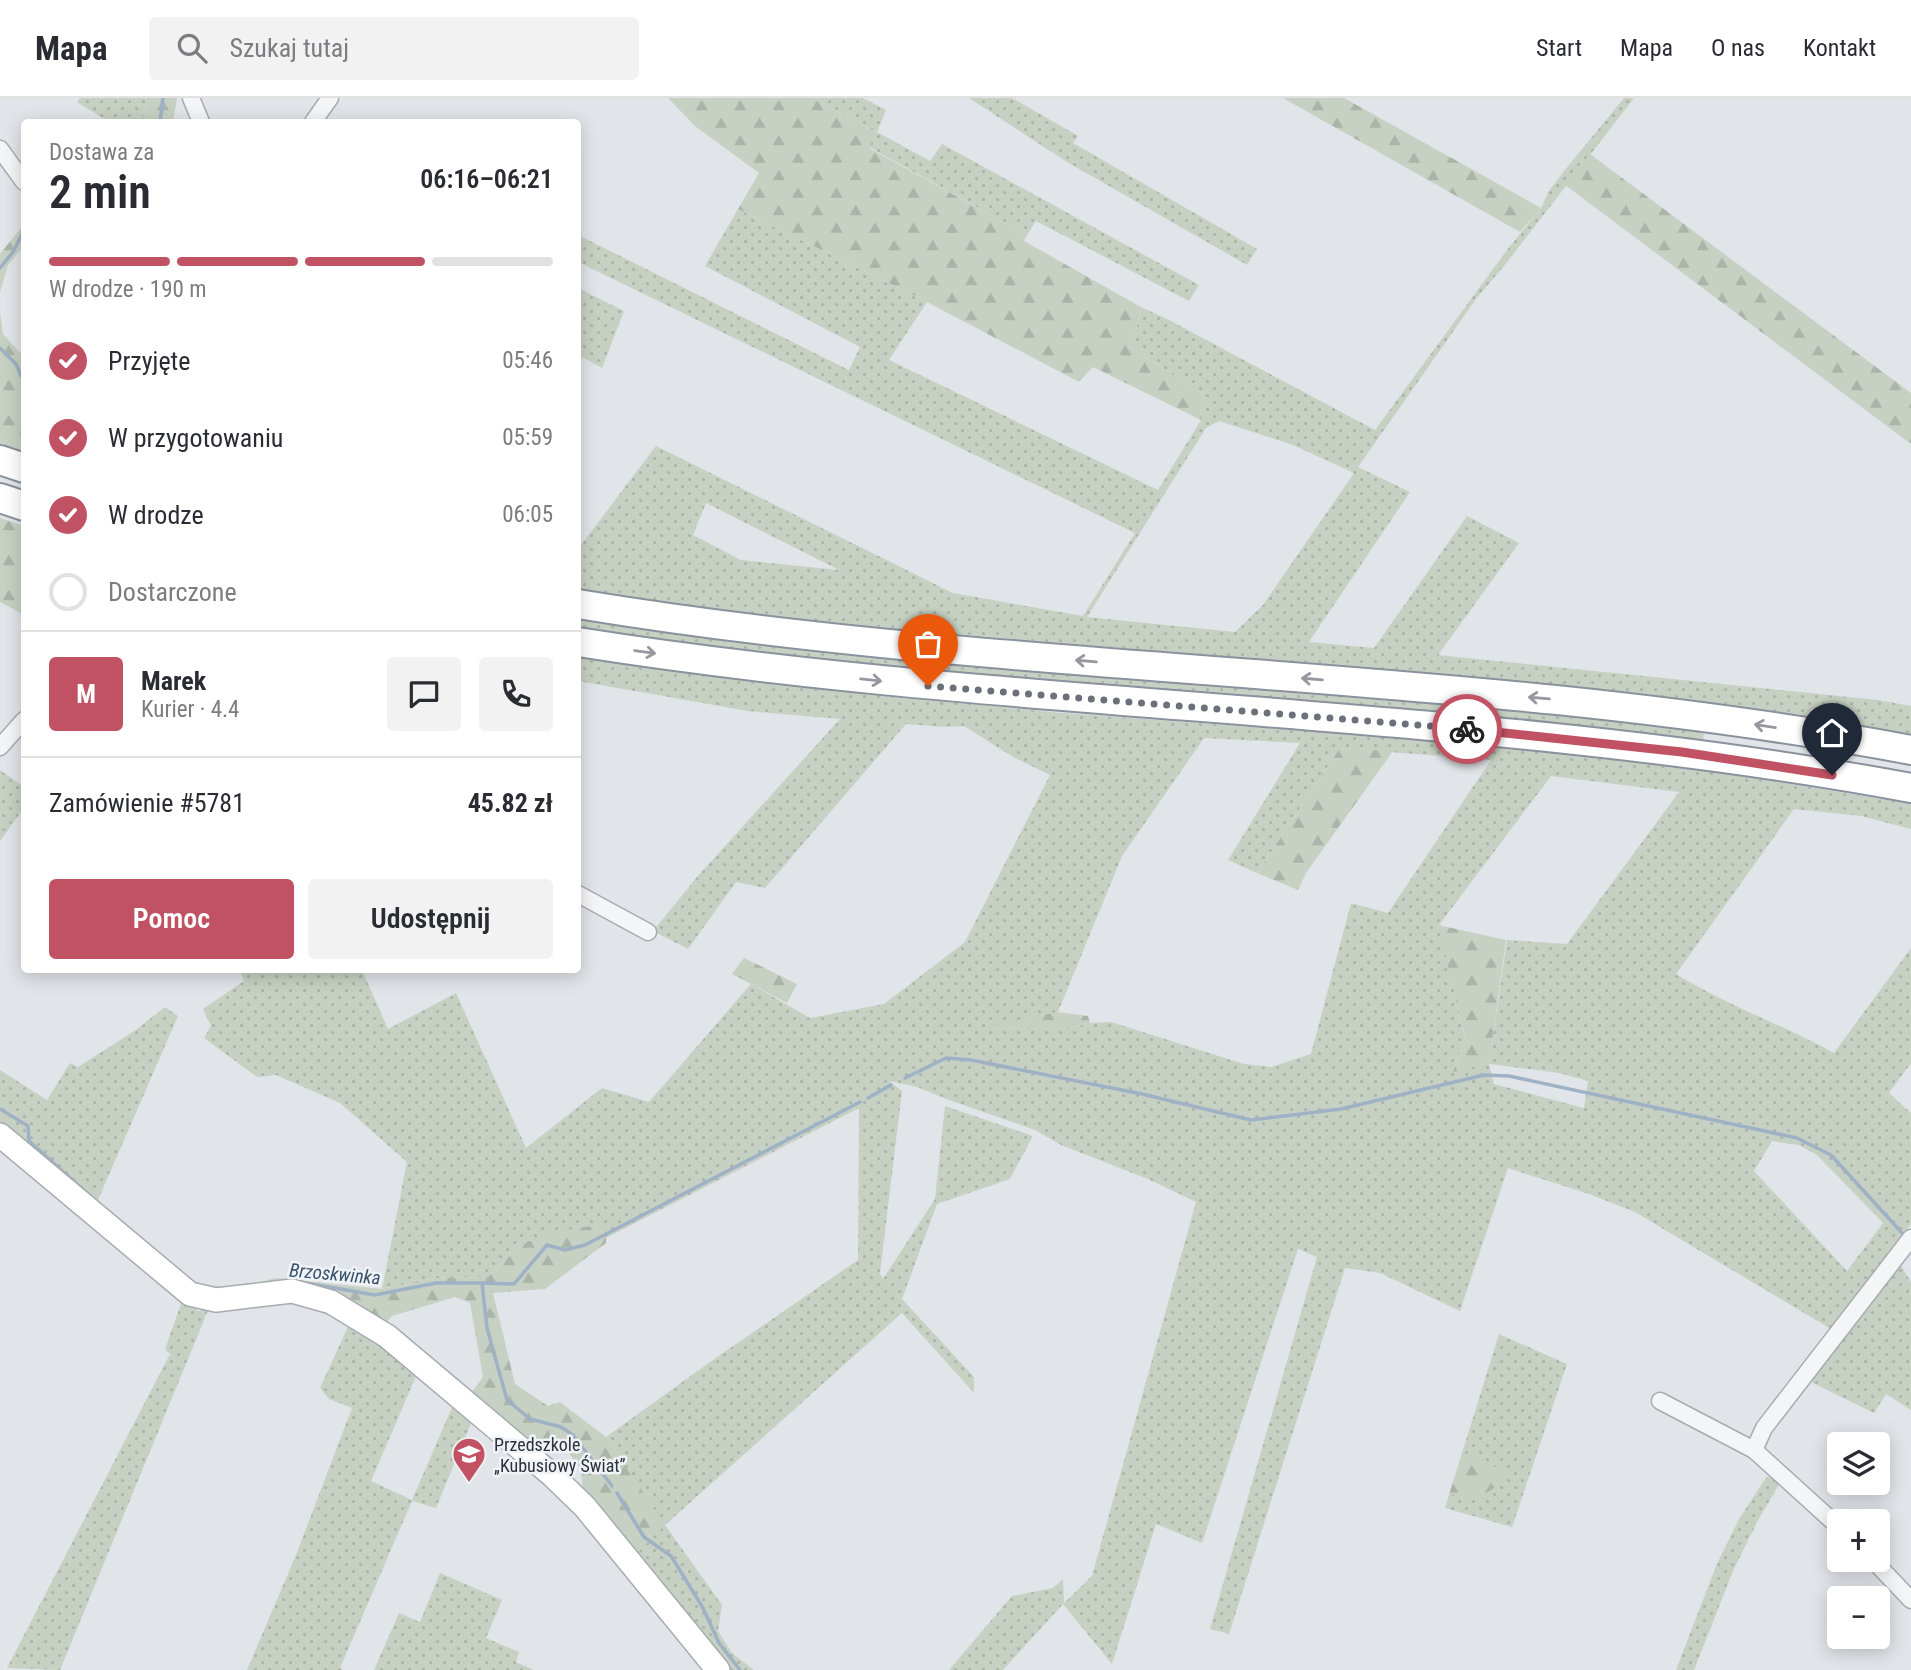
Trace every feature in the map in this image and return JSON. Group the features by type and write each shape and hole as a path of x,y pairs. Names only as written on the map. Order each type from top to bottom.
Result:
{"highway":[{"path":"0,460 21,467"},
{"path":"0,498 21,505"},
{"path":"581,605 661,618 877,644 1556,700 1742,723 1908,750"},
{"path":"581,642 874,681 1555,738 1721,757 1905,787"}],"street":[{"path":"191,98 200,119"},
{"path":"315,119 330,98"},
{"path":"0,149 21,178"},
{"path":"0,747 21,723"},
{"path":"581,896 648,932"},
{"path":"0,1135 190,1294 216,1300 292,1292 331,1302 387,1336 552,1475 584,1507 718,1670"},
{"path":"1754,1450 1764,1428 1911,1238"},
{"path":"1660,1401 1754,1450 1827,1516"},
{"path":"1884,1572 1911,1600"}],"green space":[{"path":"80,98 147,98 143,119 104,119 77,102"},
{"path":"147,98 177,98 174,119 143,119"},
{"path":"668,98 812,98 876,132 869,148 1027,235 1024,241 1141,307 1132,349 1203,394 1201,420 1093,367 1079,382 927,302 738,209 759,173 695,126"},
{"path":"812,98 863,98 886,110 877,132 930,161 942,144 1199,285 1189,301 1036,221 1027,235 869,147 876,132"},
{"path":"969,98 1012,98 1078,136 1073,143 1257,249 1247,265 1067,162"},
{"path":"1283,98 1344,98 1541,208 1520,232"},
{"path":"1624,98 1634,98 1476,299 1358,467 1410,492 1309,642 1374,648 1467,516 1519,543 1438,655 1878,700 1911,706 1911,738 1785,715 1637,695 760,617 581,589 581,545 656,446 953,593 1083,616 1135,533 581,263 581,236 849,370 860,347 705,266 738,209 927,302 889,360 1158,490 1201,420 1203,394 1132,349 1141,307 1375,430 1541,208 1549,191","holes":["1219,421 1293,445 1354,473 1263,605 1235,632 1087,617 1206,428","706,503 837,569 741,560 693,535"]},
{"path":"1590,154 1911,393 1911,444 1565,185"},
{"path":"21,228 21,250 8,265 0,292 0,254"},
{"path":"581,290 624,311 602,368 581,357"},
{"path":"0,312 3,334 21,354 21,452 0,444"},
{"path":"0,518 21,525 21,613 0,602"},
{"path":"581,613 1524,705 1705,727 1702,746 842,668 581,632"},
{"path":"581,656 686,673 1050,712 1491,745 1697,768 1911,804 1911,829 1861,816 1794,809 1676,974 1834,1053 1911,948 1911,1063 1889,1093 1911,1113 1911,1224 1866,1287 1831,1329 1635,1212 1508,1168 1460,1311 1380,1273 1345,1268 1229,1634 1210,1629 1317,1257 1298,1249 1202,1543 1156,1524 1112,1664 1063,1604 1003,1670 949,1670 1012,1596 1053,1588 1063,1579 1064,1603 1092,1576 1196,1202 1148,1179 1061,1145 1035,1130 917,1087 889,1081 902,1091 880,1273 883,1279 935,1199 945,1106 1033,1136 1010,1179 937,1204 902,1299 974,1377 974,1393 902,1313 665,1525 722,1605 718,1631 732,1653 754,1670 730,1670 715,1656 635,1555 664,1525 606,1437 858,1260 859,1108 606,1238 597,1225 520,1246 488,1277 435,1278 382,1289 407,1162 340,1103 276,1075 257,1077 204,1038 211,1026 203,1009 244,981 241,973 363,973 388,1029 456,993 526,1148 602,1088 649,1102 751,984 810,1018 884,1004 965,942 1050,775 1013,757 964,726 906,724 765,888 736,882 688,949 653,931 697,877 840,719 748,711 581,682","holes":["1204,738 1300,743 1228,860 1257,873 1340,748 1491,760 1388,913 1351,903 1311,1054 1271,1067 1244,1064 1111,1022 1090,1023 1068,1029 987,1028 1058,1012 1122,856","1551,776 1679,792 1567,944 1507,940 1489,1063 1453,1071 1465,1037 1439,925","1489,1064 1559,1073 1588,1081 1584,1108 1494,1084","1772,1141 1799,1145 1817,1155 1883,1223 1847,1271 1754,1171"]},
{"path":"1340,748 1393,751 1306,873 1298,890 1257,873"},
{"path":"0,770 21,785 21,812 0,841"},
{"path":"1438,925 1506,940 1489,1063 1453,1072 1465,1036"},
{"path":"744,958 797,984 787,1003 732,974"},
{"path":"165,1007 178,1016 98,1200 180,1275 194,1282 192,1289 0,1125 0,1070 47,1100 70,1063 78,1067 136,1030"},
{"path":"1058,1012 1088,1016 1090,1023 1068,1029 982,1028"},
{"path":"597,1225 606,1238 606,1243 545,1289 493,1293 515,1384 548,1406 560,1402 606,1437 665,1525 635,1555 583,1491 581,1470 560,1439 527,1442 467,1398 483,1377 470,1303 455,1297 392,1316 381,1328 332,1299 221,1295 202,1285 242,1288 275,1278 382,1289 435,1278 488,1277 520,1246 545,1234"},
{"path":"1899,1262 1911,1282 1911,1410 1886,1394 1874,1413 1811,1382"},
{"path":"183,1298 199,1311 209,1308 60,1670 7,1668 170,1354 165,1349"},
{"path":"352,1318 417,1374 371,1481 412,1500 453,1405 472,1421 436,1508 412,1501 340,1668 343,1670 247,1670 296,1555 352,1408 329,1399 320,1388"},
{"path":"1499,1334 1567,1364 1512,1527 1445,1508"},
{"path":"1462,1454 1504,1470 1503,1482 1482,1496 1449,1495"},
{"path":"1767,1476 1780,1483 1733,1571 1694,1670 1676,1670 1716,1566 1739,1519"},
{"path":"440,1573 502,1600 486,1638 519,1652 516,1662 534,1670 374,1670 399,1613 420,1622"}],"waterway":[{"name":"Brzoskwinka","path":"160,119 163,98"},
{"name":"Brzoskwinka","path":"0,268 21,236"},
{"name":"Brzoskwinka","path":"0,348 16,364 21,375"},
{"path":"905,1078 946,1058 971,1060 1142,1094 1251,1120 1341,1109 1484,1075 1509,1076 1797,1138 1831,1155 1902,1233"},
{"path":"868,1098 891,1085"},
{"path":"482,1283 514,1284 547,1245 565,1250 585,1245 860,1102"},
{"name":"Brzoskwinka","path":"0,1109 28,1126 29,1141 88,1194"},
{"name":"Brzoskwinka","path":"300,1282 375,1295 436,1283 482,1283 487,1328 507,1400 530,1419 561,1427 573,1435 612,1486"},
{"name":"Brzoskwinka","path":"617,1493 644,1537 671,1556 703,1608 719,1643 740,1670"}],"way so far":[{"path":"928,686 1467,729"}],"place":[{"name":"Przedszkole „Kubusiowy Świat”","path":"469,1484"}],"route":[{"path":"1467,729 1682,752 1832,775"}]}
